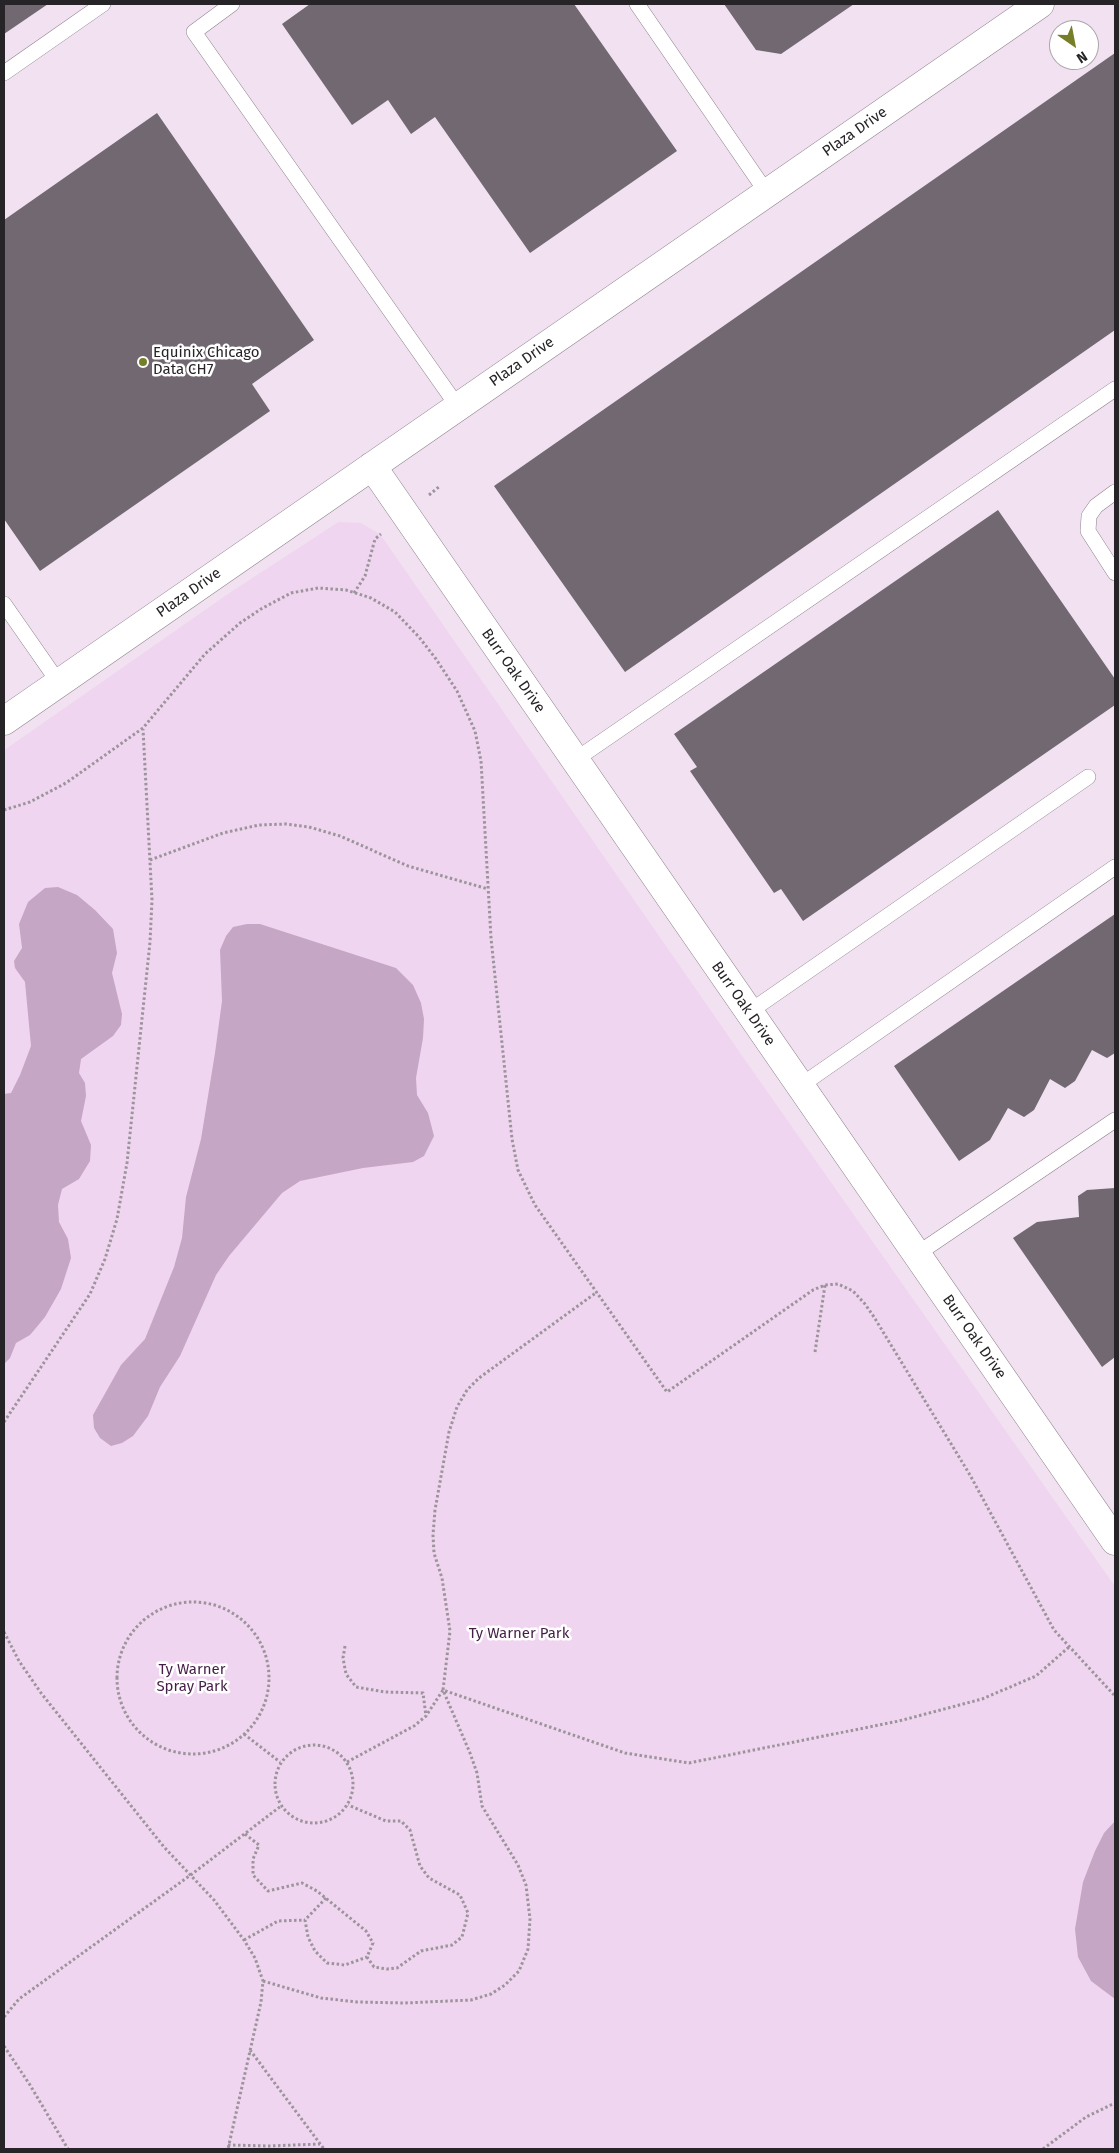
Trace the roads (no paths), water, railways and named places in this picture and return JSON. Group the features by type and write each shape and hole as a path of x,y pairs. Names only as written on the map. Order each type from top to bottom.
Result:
{"street":[{"name":"Plaza Drive","path":"4,722 1040,4"},
{"name":"Burr Oak Drive","path":"372,466 1115,1541"}],"lane":[{"path":"4,73 103,4"},
{"path":"232,4 194,32 458,407"},
{"path":"637,4 767,193"},
{"path":"575,760 1115,389"},
{"path":"1115,492 1096,506 1088,516 1088,531 1115,573"},
{"path":"4,604 59,683"},
{"path":"749,1012 1088,777"},
{"path":"800,1086 1115,867"},
{"path":"917,1254 1115,1120"}],"place":[{"name":"Equinix Chicago Data CH7","path":"143,362"}],"park label":[{"name":"Ty Warner Park","path":"519,1634"},
{"name":"Ty Warner Spray Park","path":"192,1678"}]}
